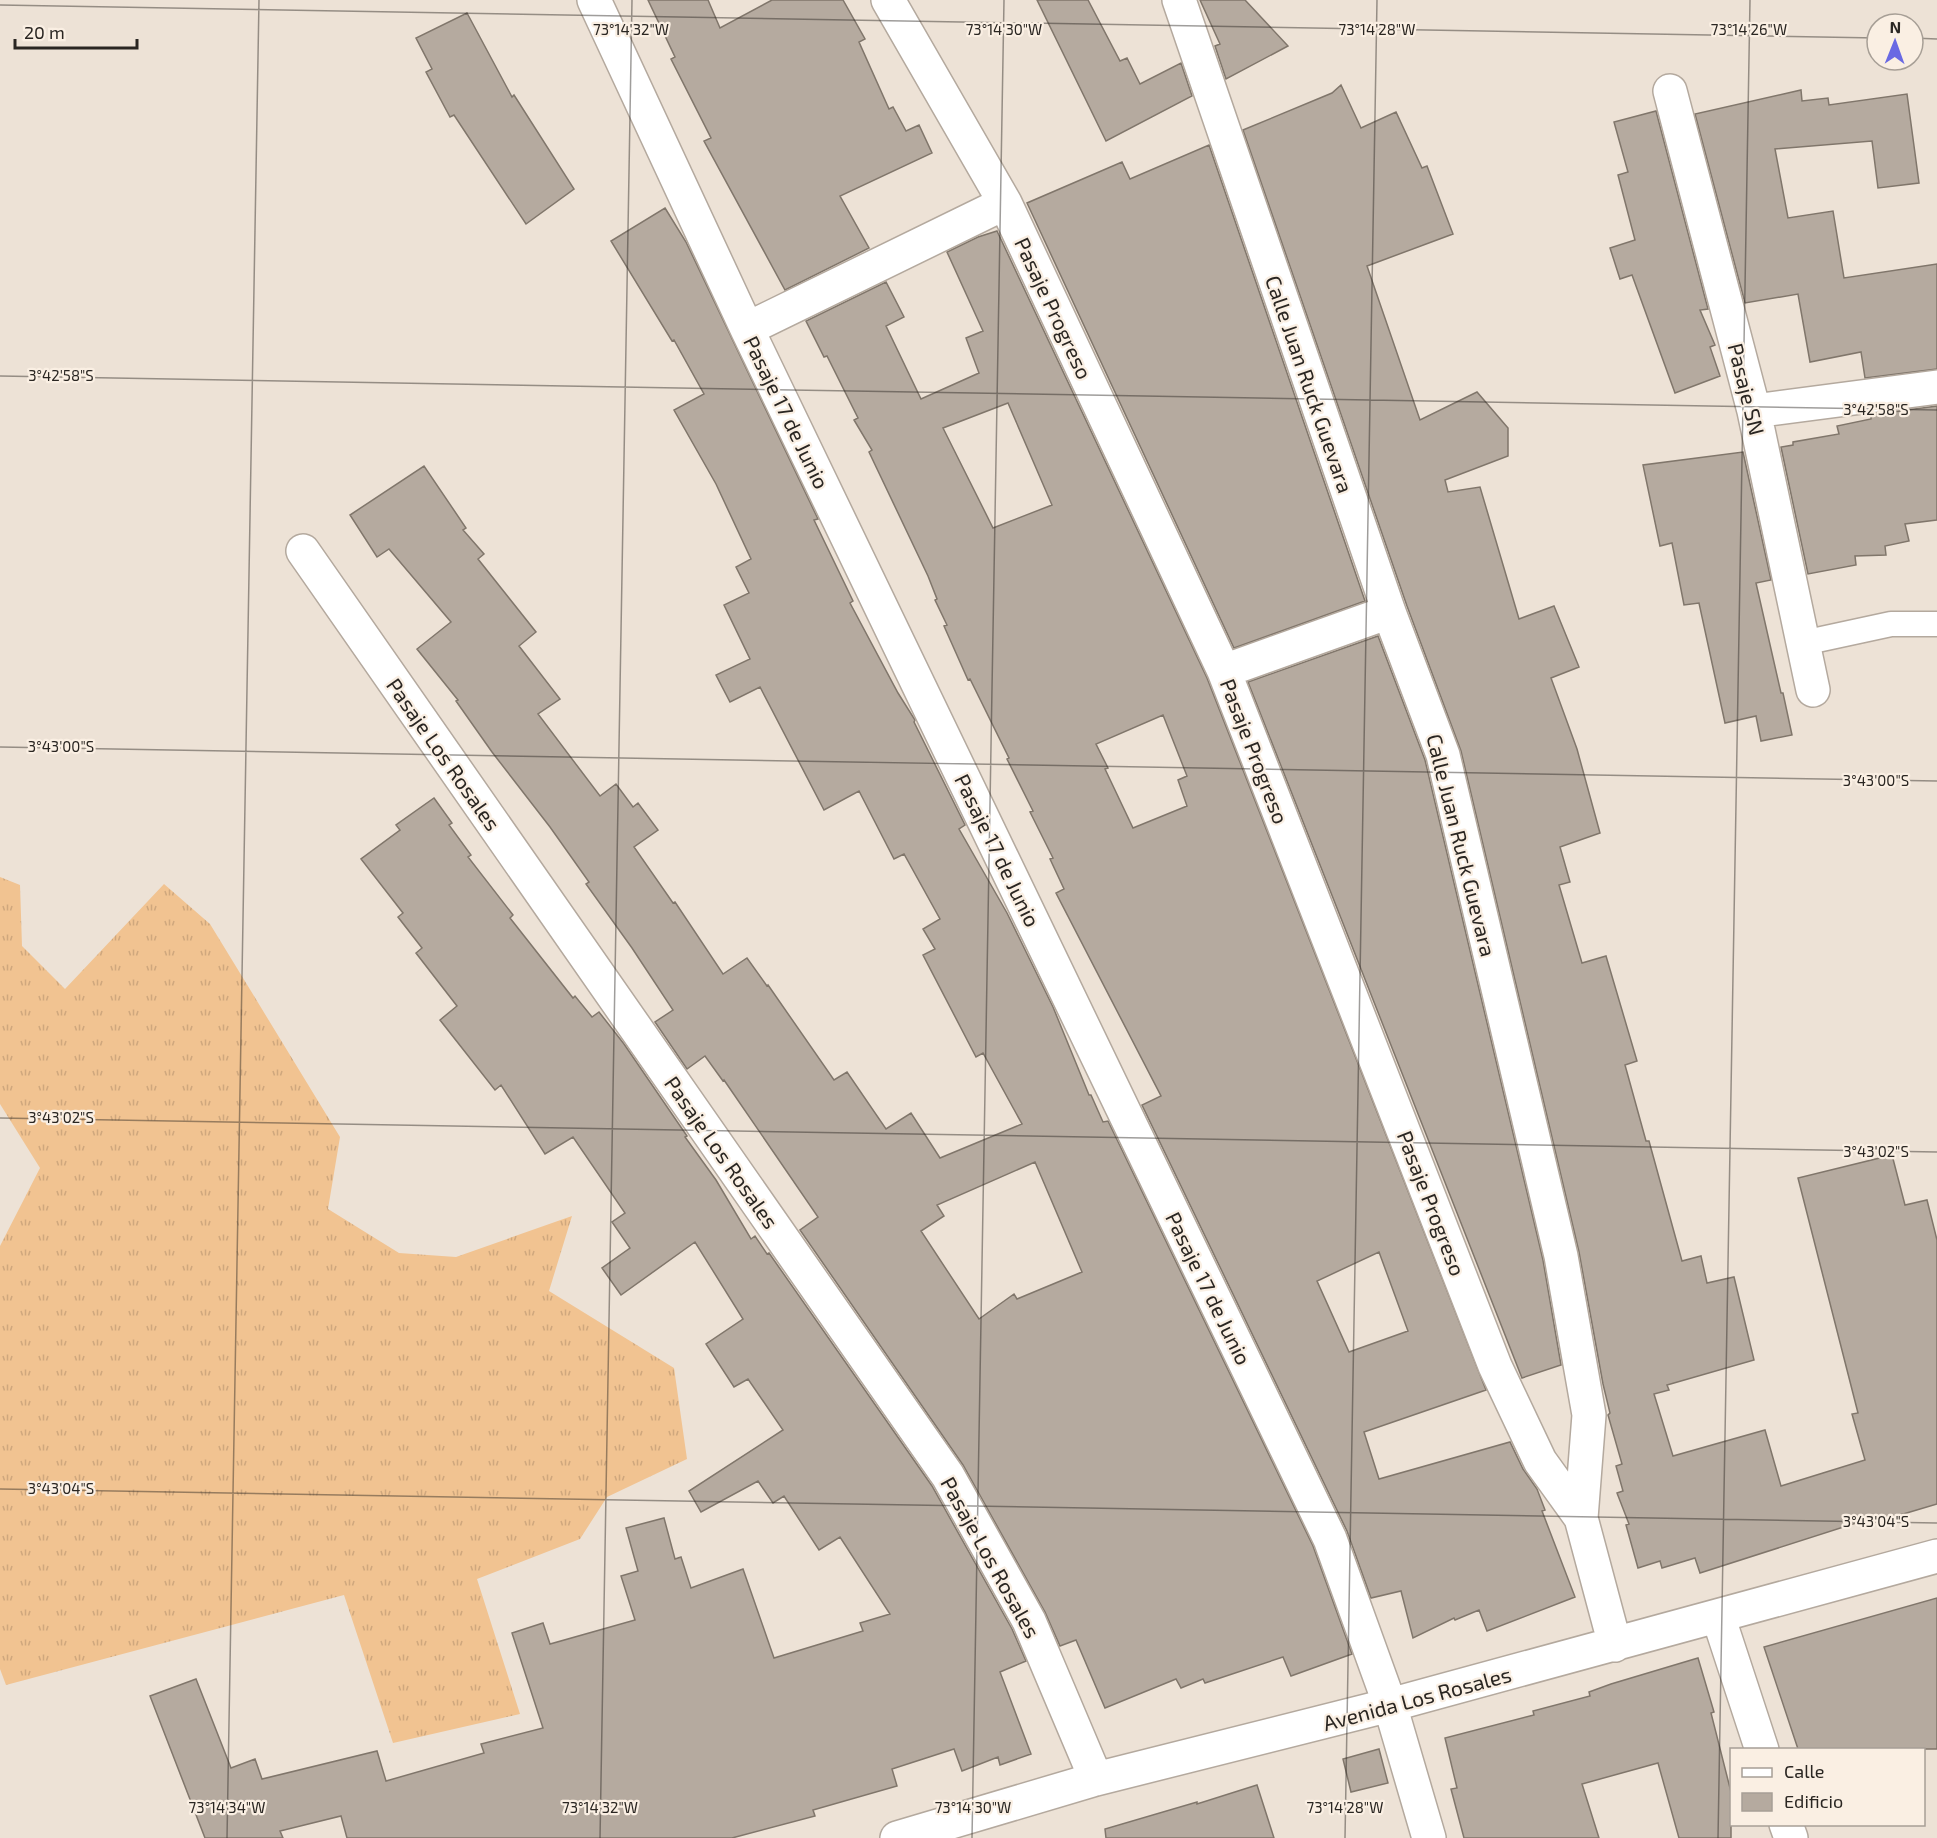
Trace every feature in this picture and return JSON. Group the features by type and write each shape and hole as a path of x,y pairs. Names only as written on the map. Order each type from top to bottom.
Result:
{"street":[{"name":"Pasaje 17 de Junio","path":"594,0 747,329 1330,1539 1390,1706 1429,1838"},
{"name":"Pasaje Progreso","path":"888,0 1005,203 1224,671 1496,1366 1540,1461 1581,1518"},
{"name":"Calle Juan Ruck Guevara","path":"1179,0 1389,612 1443,755 1561,1256 1589,1415 1581,1518 1615,1645"},
{"name":"Pasaje SN","path":"1670,91 1754,411 1812,690"},
{"path":"747,329 1005,203"},
{"path":"1754,411 1937,387"},
{"name":"Pasaje Los Rosales","path":"303,551 948,1476 1029,1621 1096,1779"},
{"path":"1224,671 1389,612"},
{"name":"Avenida Los Rosales","path":"897,1838 1096,1779 1390,1706 1937,1556"},
{"path":"1718,1616 1761,1748"}],"lane":[{"path":"1803,643 1892,624 1937,624"}],"green space":[{"path":"0,877 20,885 22,946 65,989 164,884 210,924 340,1137 328,1209 399,1253 456,1257 572,1216 549,1291 674,1368 687,1459 607,1497 580,1539 477,1579 520,1714 393,1743 344,1595 6,1685 0,1669 0,1246 40,1168 0,1104"}],"building":[{"path":"648,0 708,0 720,28 772,0 843,0 865,39 859,42 889,109 893,107 906,131 919,125 932,153 840,196 869,248 785,290 704,141 711,138 671,59 675,57"},
{"path":"1037,0 1088,0 1120,61 1127,58 1140,84 1181,63 1192,96 1106,141"},
{"path":"1200,0 1245,0 1288,46 1226,79 1215,46 1220,44"},
{"path":"467,13 512,97 514,95 574,189 526,224 454,115 450,117 426,72 432,69 416,38"},
{"path":"1341,85 1361,128 1396,112 1422,168 1427,166 1453,234 1367,266 1420,420 1477,392 1508,428 1508,456 1445,480 1448,492 1480,487 1519,619 1554,606 1579,667 1551,678 1577,749 1600,833 1560,847 1570,882 1559,885 1582,963 1606,956 1637,1061 1625,1065 1646,1141 1649,1141 1682,1261 1701,1256 1707,1283 1734,1277 1754,1360 1667,1385 1669,1390 1654,1394 1673,1456 1765,1430 1781,1486 1865,1460 1852,1414 1858,1413 1798,1178 1892,1155 1905,1205 1927,1200 1937,1240 1937,1504 1883,1520 1881,1515 1700,1573 1695,1558 1662,1568 1660,1561 1638,1568 1626,1525 1629,1524 1617,1493 1623,1491 1616,1466 1622,1464 1608,1415 1610,1413 1579,1252 1461,751 1407,606 1243,130 1332,93"},
{"path":"1801,90 1802,101 1828,98 1829,105 1907,94 1919,183 1878,188 1872,141 1775,149 1788,218 1833,211 1844,278 1937,264 1937,369 1865,378 1861,352 1810,362 1798,294 1745,303 1695,114"},
{"path":"1656,111 1708,309 1700,310 1715,345 1710,347 1720,376 1675,393 1632,275 1620,279 1610,248 1635,240 1618,175 1628,172 1614,122"},
{"path":"1209,145 1365,601 1234,648 1027,203 1122,162 1130,179"},
{"path":"665,208 686,242 818,519 814,520 853,601 850,603 915,720 965,825 959,829 1007,913 1053,1007 1089,1095 1103,1122 1108,1121 1313,1546 1352,1654 1291,1676 1283,1657 1205,1683 1203,1679 1181,1688 1176,1679 1105,1708 1076,1640 1060,1646 1045,1612 963,1465 800,1230 818,1217 705,1056 687,1069 655,1022 673,1010 586,884 589,882 550,827 492,752 456,701 458,700 417,649 451,622 389,549 377,557 350,515 424,466 466,528 463,530 484,554 478,559 536,632 519,646 560,699 538,714 600,796 616,784 633,807 638,803 658,830 634,847 673,903 675,902 723,974 747,958 834,1080 847,1072 886,1129 911,1113 940,1158 1022,1124 983,1053 976,1057 923,955 935,949 923,929 940,919 904,854 894,859 859,791 824,810 760,687 730,702 716,675 750,659 724,605 749,593 736,567 751,559 716,484 674,410 704,394 674,340 672,341 611,241","holes":["1035,1162 1082,1272 1017,1299 1014,1294 979,1319 921,1231 944,1216 937,1205"]},
{"path":"997,231 1207,678 1486,1390 1364,1432 1379,1479 1510,1442 1523,1469 1537,1489 1545,1510 1542,1511 1575,1597 1487,1631 1479,1610 1455,1620 1454,1618 1413,1638 1401,1591 1371,1598 1347,1531 1142,1105 1161,1096 1056,893 1064,889 1050,859 1053,858 1030,812 1033,811 970,679 968,680 944,626 947,625 935,600 937,599 928,576 869,452 872,450 854,420 858,418 827,356 824,357 806,321 886,282 904,317 886,326 921,399 979,373 966,338 983,331 947,252 978,237","holes":["1008,403 1052,505 993,528 943,428","1163,715 1187,776 1178,780 1187,806 1133,828 1105,769 1108,768 1096,744","1379,1252 1408,1331 1349,1352 1317,1281"]},
{"path":"1937,406 1937,520 1905,524 1909,541 1885,546 1886,555 1855,556 1856,565 1808,574 1781,447 1793,445 1793,442 1839,434 1837,426 1871,419 1871,415"},
{"path":"1743,452 1771,580 1756,583 1792,735 1761,741 1756,716 1725,723 1699,603 1684,605 1672,543 1660,546 1643,465"},
{"path":"1378,636 1425,760 1543,1260 1561,1365 1522,1378 1248,682"},
{"path":"434,798 452,823 449,825 471,855 468,857 513,915 510,918 573,998 575,996 592,1017 599,1012 624,1044 716,1180 751,1239 755,1236 767,1254 769,1253 932,1486 1012,1629 1026,1661 1000,1672 1031,1754 1000,1765 998,1757 962,1771 954,1749 892,1769 897,1786 813,1810 815,1816 732,1838 347,1838 341,1816 280,1831 283,1838 205,1838 150,1696 196,1679 231,1768 255,1759 262,1779 377,1751 386,1781 484,1753 481,1744 543,1728 512,1633 543,1623 550,1644 635,1620 621,1576 638,1571 626,1528 664,1518 675,1559 681,1557 691,1588 743,1569 774,1658 863,1631 860,1623 890,1614 840,1537 819,1550 784,1496 773,1503 758,1481 701,1512 689,1491 783,1430 748,1379 734,1387 706,1344 743,1319 695,1242 621,1295 602,1268 630,1248 612,1222 625,1213 573,1137 545,1154 501,1085 495,1090 440,1020 457,1006 416,953 422,948 398,917 403,913 361,859 400,830 396,825"},
{"path":"1937,1598 1937,1749 1798,1748 1764,1647"},
{"path":"1698,1658 1714,1712 1711,1713 1730,1788 1731,1838 1679,1838 1658,1763 1582,1784 1599,1838 1464,1838 1451,1789 1457,1788 1445,1738 1534,1715 1533,1711 1590,1696 1589,1692"},
{"path":"1379,1749 1388,1783 1351,1792 1343,1759"},
{"path":"1257,1785 1274,1838 1106,1838 1105,1829"}]}
